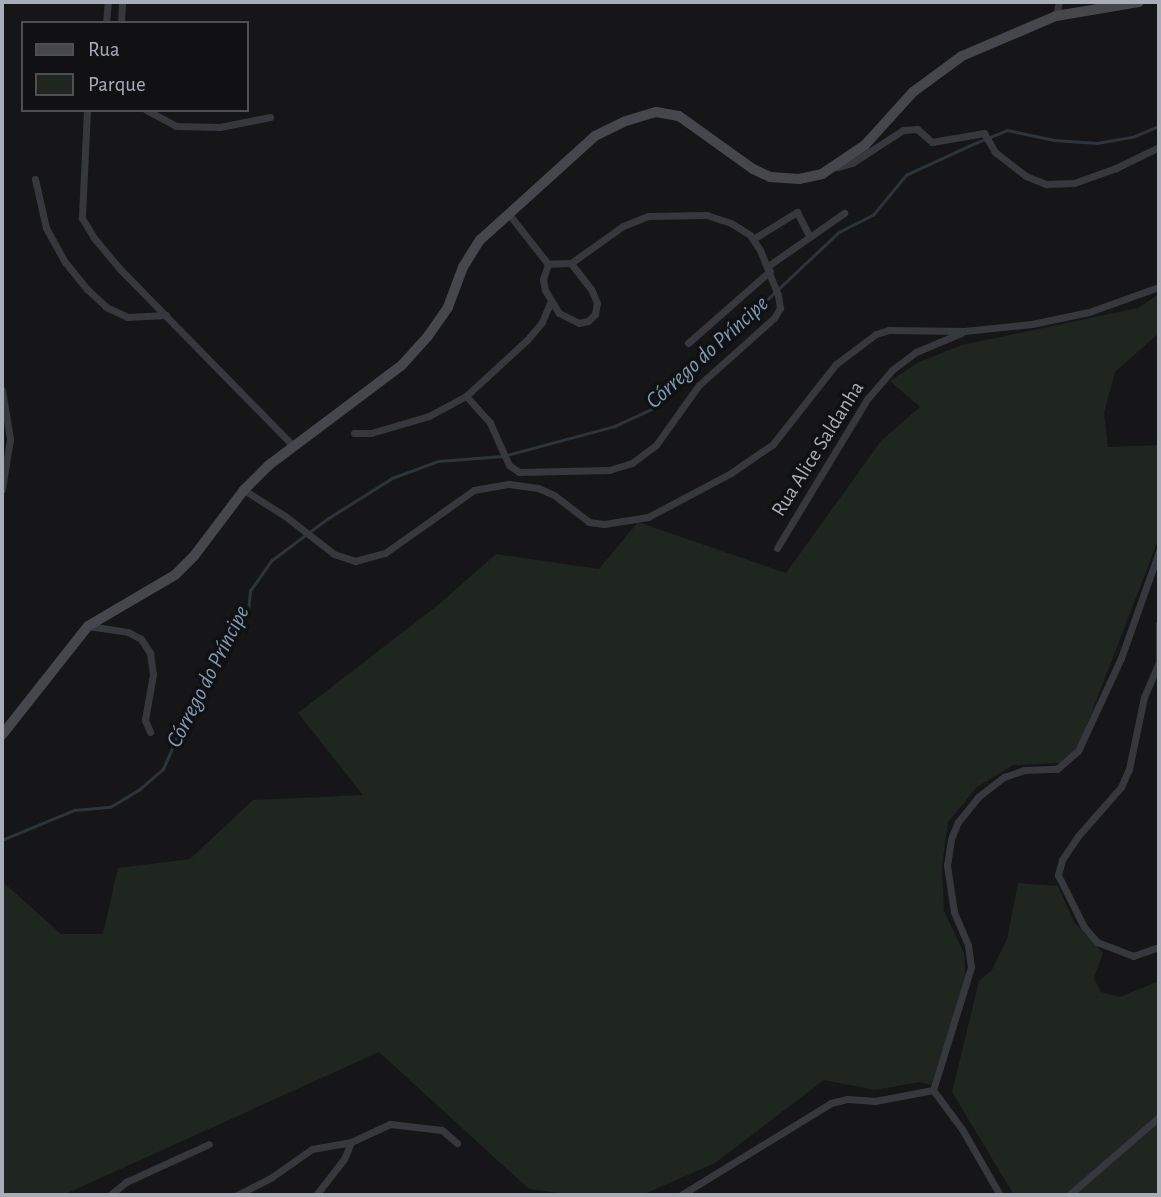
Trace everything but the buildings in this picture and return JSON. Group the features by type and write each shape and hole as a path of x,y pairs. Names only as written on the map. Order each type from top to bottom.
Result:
{"street":[{"path":"106,21 108,2"},
{"path":"121,21 122,2"},
{"path":"1056,16 1059,2"},
{"path":"2,735 88,626 168,580 187,565 244,490 269,465 402,365 447,307 463,267 480,240 595,136 626,121 656,112 678,116 752,169 770,177 799,179 822,174 865,145 914,92 962,56 1056,16 1139,2"},
{"path":"87,112 82,218 94,238 119,268 293,447"},
{"path":"150,112 176,125 220,127 270,117"},
{"path":"836,167 852,163 903,130 917,129 932,142 978,132 988,139 995,152 1026,176 1046,184 1074,183 1135,160 1159,147"},
{"path":"35,179 46,228 65,262 87,289 106,307 127,317 166,315"},
{"path":"753,239 797,212 810,237"},
{"path":"508,213 548,264"},
{"path":"688,343 769,268 844,214"},
{"path":"466,396 490,423 507,458 519,472 609,470 632,463 656,446 716,368 774,318 780,308 769,268 753,239 731,223 707,215 648,216 623,226 571,263 548,264"},
{"path":"548,264 543,279 551,301 559,313 579,323 588,321 596,314 597,303 591,289 571,263"},
{"path":"244,490 344,559 369,558 385,553 474,490 509,484 538,488 554,495 589,522 604,524 648,517 731,473 773,444 836,364 876,334 889,330 964,331 1032,324 1089,312 1159,287"},
{"path":"354,433 371,433 429,416 466,396 527,340 542,322 551,301"},
{"name":"Rua Alice Saldanha","path":"777,548 867,398 892,370 916,352 964,331"},
{"path":"2,390 10,439 2,489"},
{"path":"933,1090 971,967 968,946 954,912 947,865 951,839 958,822 978,797 1004,777 1024,770 1057,769 1078,751 1113,678 1159,551"},
{"path":"1159,624 1159,662 1144,697 1129,769 1121,787 1078,836 1062,860 1058,875 1084,926 1097,942 1133,956 1159,947"},
{"path":"88,626 128,632 141,639 150,653 153,674 145,719 150,732"},
{"path":"681,1195 831,1103 847,1098 875,1101 933,1090"},
{"path":"933,1090 962,1129 1000,1195"},
{"path":"1069,1195 1159,1117"},
{"path":"237,1195 272,1177 312,1149 351,1142 390,1124 442,1130 457,1143"},
{"path":"316,1195 327,1185 344,1159 351,1142"},
{"path":"110,1195 126,1182 209,1144"}],"green space":[{"path":"1159,294 1159,333 1115,372 1104,413 1108,447 1159,445 1159,538 1078,748 1061,763 1013,765 977,787 948,822 942,866 944,911 964,953 966,981 931,1085 920,1082 875,1090 824,1080 715,1163 642,1195 576,1195 529,1189 379,1052 63,1195 2,1195 2,881 61,934 103,934 118,868 190,859 253,800 363,795 298,713 438,605 496,554 599,569 638,522 786,573 881,441 920,407 890,381 919,362 962,345 1138,308"},
{"path":"1018,883 1058,886 1074,922 1103,953 1094,978 1101,992 1120,997 1159,981 1159,1195 1014,1195 952,1092 979,981 992,970 1007,939"}],"waterway":[{"name":"Córrego do Príncipe","path":"2,840 74,810 110,807 140,789 163,769 198,689 248,611 250,591 272,560 327,519 392,478 438,461 503,456 615,426 651,409 839,232 873,215 906,175 973,144 1007,130 1054,140 1097,143 1135,136 1159,126"}]}
